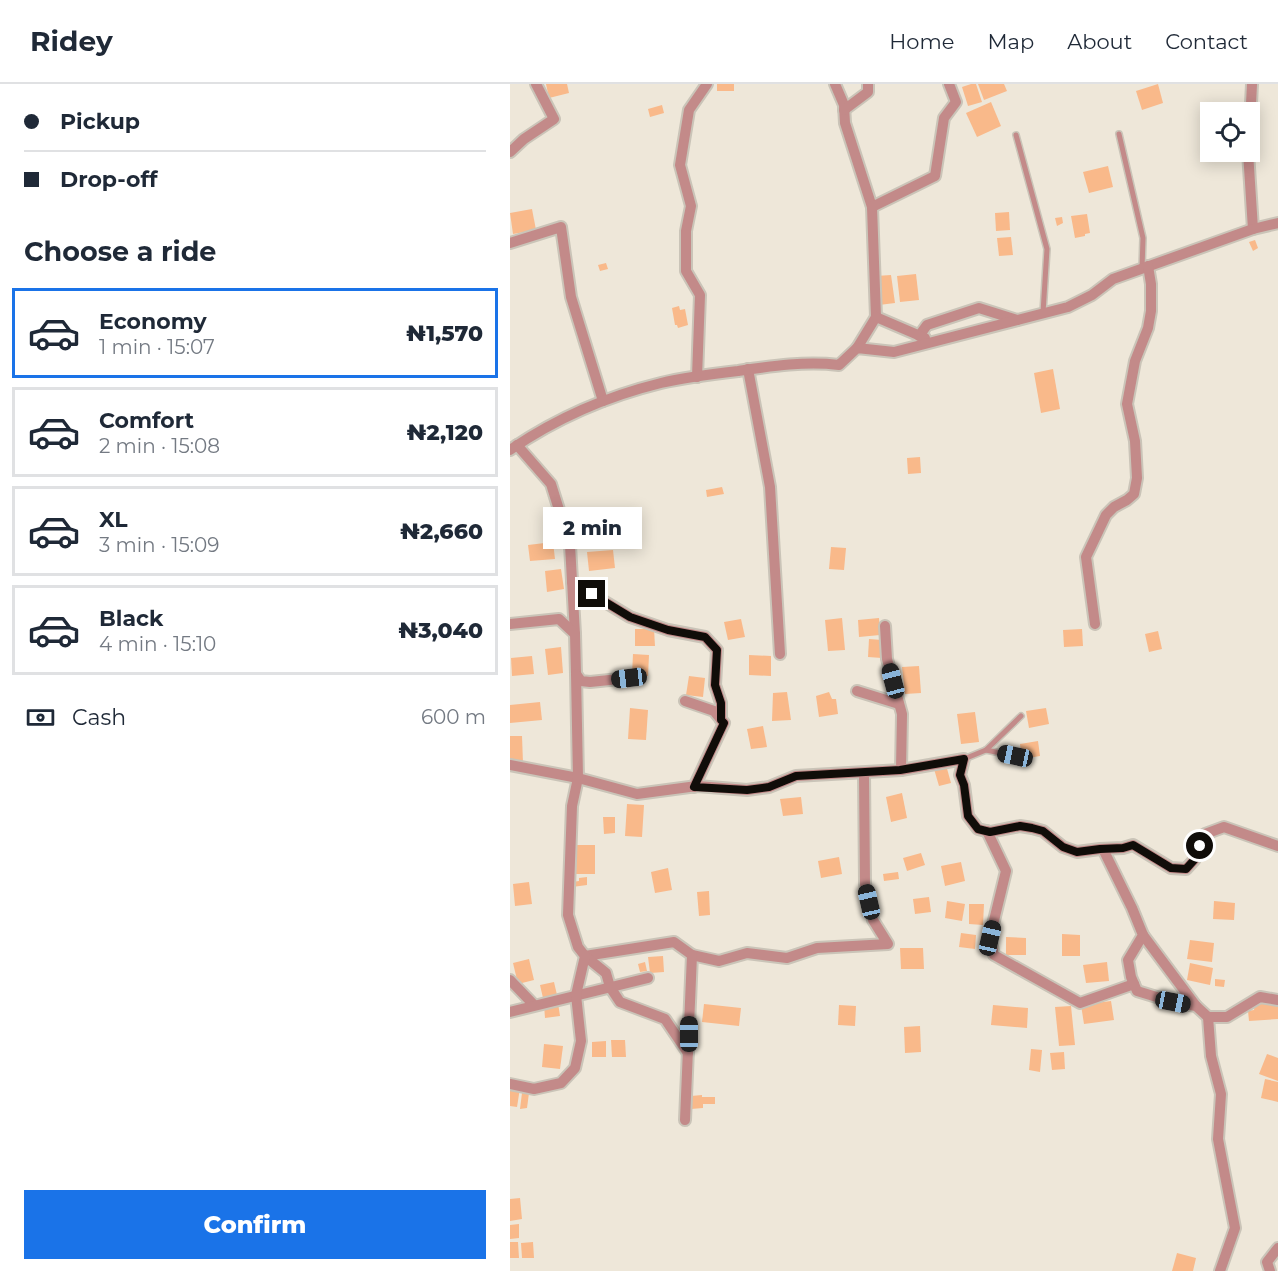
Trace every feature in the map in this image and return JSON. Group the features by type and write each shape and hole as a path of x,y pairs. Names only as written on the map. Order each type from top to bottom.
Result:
{"street":[{"path":"510,152 524,139 554,119 536,84"},
{"path":"697,377 700,295 686,271 686,231 691,206 680,165 689,111 707,84"},
{"path":"688,1053 665,1019 620,1002 610,987 606,973 585,956 578,947 568,915 572,806 578,778 575,634 570,545 551,484 514,447 569,416 603,401 662,383 748,369 814,362 839,365 857,348 876,317 872,207 835,84"},
{"path":"844,110 868,92 868,84"},
{"path":"872,207 934,176 944,118 956,102 949,84"},
{"path":"1251,102 1252,84"},
{"path":"1249,162 1253,229"},
{"path":"857,348 894,352 1068,307 1092,295 1113,279 1278,222"},
{"path":"510,243 561,228 571,297 603,401"},
{"path":"1095,624 1086,557 1106,515 1134,494 1137,478 1135,441 1126,404 1135,361 1148,328 1151,311 1151,284 1145,267"},
{"path":"919,336 927,325 979,308 1018,320"},
{"path":"876,317 933,342"},
{"path":"748,369 770,488 780,654"},
{"path":"572,582 630,617 668,630 705,637 717,650 715,685 721,703 721,720"},
{"path":"510,624 559,619 575,634"},
{"path":"885,626 887,659 902,714 900,770"},
{"path":"576,674 581,681 590,682 629,678"},
{"path":"857,691 899,704"},
{"path":"685,701 714,711 724,723 694,787"},
{"path":"510,765 578,778 637,794 694,787 747,790 769,787 796,776 900,770 964,759 960,775 964,785 968,816 978,829 987,831 1020,826 1043,831 1069,850 1077,852 1133,845 1171,868 1186,869 1195,859 1205,834 1224,827 1278,846"},
{"path":"585,956 674,942 692,955 719,961 747,953 787,958 817,948 888,944 873,920 865,884 864,773"},
{"path":"987,831 1006,871 990,938 994,955 1080,1003 1134,984"},
{"path":"1103,849 1143,935 1196,1006 1208,1017 1227,1017 1260,997 1278,1000"},
{"path":"1143,935 1128,960 1137,991 1196,1006"},
{"path":"686,1120 692,955"},
{"path":"510,1084 534,1089 561,1083 575,1068 581,1041 576,995 585,956"},
{"path":"510,1012 648,978"},
{"path":"510,980 534,1005"},
{"path":"1208,1017 1211,1056 1221,1094 1218,1139 1235,1228 1220,1271"},
{"path":"1270,1271 1267,1262 1278,1248"}],"lane":[{"path":"1119,134 1143,238 1145,267"},
{"path":"1016,135 1047,249 1043,313"},
{"path":"964,759 986,750 1021,716"},
{"path":"986,750 1015,756"}],"building":[{"path":"546,84 567,84 569,93 549,98"},
{"path":"717,84 734,84 734,91 717,91"},
{"path":"976,84 982,102 968,106 962,87"},
{"path":"978,84 1004,84 1007,91 984,100"},
{"path":"1158,84 1163,103 1142,110 1136,91"},
{"path":"991,102 1001,126 977,137 966,113"},
{"path":"662,105 664,113 650,117 648,109"},
{"path":"1108,166 1113,187 1089,193 1083,172"},
{"path":"532,209 536,230 513,234 510,213"},
{"path":"1009,212 1010,230 996,231 995,213"},
{"path":"1087,214 1090,233 1075,238 1071,216"},
{"path":"1062,217 1063,223 1057,226 1055,218"},
{"path":"1011,237 1013,255 999,256 997,238"},
{"path":"1255,240 1258,248 1253,251 1249,242"},
{"path":"606,263 608,269 600,271 598,265"},
{"path":"916,274 919,300 900,302 897,276"},
{"path":"891,275 895,303 879,305 876,276"},
{"path":"679,306 680,310 685,309 688,325 678,328 675,325 672,308"},
{"path":"1053,369 1060,409 1041,413 1034,373"},
{"path":"920,457 921,473 908,474 907,458"},
{"path":"722,487 724,494 707,497 706,490"},
{"path":"553,542 555,559 530,561 528,545"},
{"path":"831,547 846,548 844,570 829,569"},
{"path":"613,550 615,568 589,571 587,552"},
{"path":"561,569 564,589 547,592 545,571"},
{"path":"842,618 845,650 828,651 825,620"},
{"path":"879,618 880,635 859,637 858,620"},
{"path":"741,619 745,637 728,640 724,622"},
{"path":"635,629 654,629 655,646 635,646"},
{"path":"1082,629 1083,646 1064,647 1063,630"},
{"path":"1158,631 1162,649 1149,652 1145,634"},
{"path":"869,639 882,640 882,658 868,657"},
{"path":"561,647 563,673 548,675 545,649"},
{"path":"633,654 649,655 648,676 632,675"},
{"path":"749,655 771,656 771,676 749,675"},
{"path":"532,656 534,674 512,676 511,658"},
{"path":"919,666 921,693 905,694 902,667"},
{"path":"689,676 705,678 703,697 686,695"},
{"path":"787,692 791,720 772,721 773,693"},
{"path":"829,692 832,699 836,699 838,714 819,717 816,696"},
{"path":"540,702 542,720 510,723 510,705"},
{"path":"630,708 648,710 646,740 628,739"},
{"path":"1046,708 1049,724 1029,728 1026,711"},
{"path":"975,712 979,742 961,744 957,714"},
{"path":"763,726 767,747 751,749 747,729"},
{"path":"510,736 522,736 523,763 510,763"},
{"path":"1038,741 1040,756 1022,759 1020,744"},
{"path":"946,765 951,783 939,786 934,769"},
{"path":"902,793 907,818 891,822 886,797"},
{"path":"801,797 803,814 783,816 780,799"},
{"path":"627,804 644,805 642,837 625,836"},
{"path":"603,817 615,817 615,833 604,834"},
{"path":"577,845 595,845 595,874 576,874"},
{"path":"921,853 925,865 907,871 903,858"},
{"path":"839,857 842,874 821,878 818,861"},
{"path":"961,862 965,881 945,886 941,866"},
{"path":"668,868 672,890 655,893 651,872"},
{"path":"898,872 899,879 884,881 883,874"},
{"path":"587,877 587,885 572,887 572,882"},
{"path":"529,882 532,904 515,906 513,884"},
{"path":"709,891 710,915 699,916 697,892"},
{"path":"929,897 931,912 915,914 913,899"},
{"path":"947,901 965,904 962,921 945,918"},
{"path":"1214,901 1235,903 1234,920 1213,919"},
{"path":"969,904 984,904 983,925 969,924"},
{"path":"961,933 976,935 975,949 959,947"},
{"path":"1062,934 1080,935 1080,956 1062,956"},
{"path":"1006,937 1026,938 1026,955 1006,955"},
{"path":"1190,940 1214,943 1212,962 1187,959"},
{"path":"900,948 923,948 924,969 901,969"},
{"path":"663,956 664,972 650,973 648,957"},
{"path":"529,959 534,980 518,984 513,963"},
{"path":"645,962 647,971 640,972 638,964"},
{"path":"1107,962 1109,981 1086,983 1083,965"},
{"path":"1190,963 1213,968 1210,985 1187,980"},
{"path":"1215,979 1225,980 1224,987 1215,986"},
{"path":"554,982 557,995 543,998 540,985"},
{"path":"1111,1001 1114,1020 1084,1024 1081,1005"},
{"path":"1278,1001 1278,1019 1249,1021 1248,1011 1254,1010 1255,1003"},
{"path":"558,1003 560,1016 545,1018 544,1005"},
{"path":"704,1004 741,1008 739,1026 702,1022"},
{"path":"839,1005 856,1006 855,1026 838,1025"},
{"path":"993,1005 1028,1008 1027,1028 991,1025"},
{"path":"1071,1006 1075,1045 1059,1046 1055,1007"},
{"path":"920,1026 921,1052 905,1053 904,1027"},
{"path":"611,1040 625,1040 626,1057 612,1057"},
{"path":"606,1041 606,1057 592,1057 592,1042"},
{"path":"544,1044 563,1046 560,1069 542,1067"},
{"path":"1031,1049 1042,1050 1040,1072 1029,1070"},
{"path":"1064,1052 1065,1069 1052,1070 1050,1053"},
{"path":"1267,1054 1278,1058 1278,1081 1259,1074"},
{"path":"1265,1079 1278,1082 1278,1102 1261,1098"},
{"path":"510,1087 520,1088 517,1107 510,1106"},
{"path":"522,1093 529,1093 527,1108 520,1109"},
{"path":"702,1095 702,1097 715,1097 715,1104 703,1104 703,1108 691,1109 691,1096"},
{"path":"520,1198 522,1219 510,1221 510,1199"},
{"path":"519,1224 519,1238 510,1239 510,1225"},
{"path":"510,1242 518,1242 519,1258 510,1258"},
{"path":"533,1242 534,1258 522,1258 521,1243"},
{"path":"1177,1253 1196,1258 1193,1271 1172,1271"}],"route":[{"path":"592,594 630,617 668,630 705,637 717,650 715,685 721,703 721,720 724,723 694,787 747,790 769,787 796,776 900,770 964,759 960,775 964,785 968,816 978,829 990,832 1020,826 1032,828 1043,831 1063,847 1077,852 1133,845 1171,868 1186,869 1195,859 1200,846"}]}
